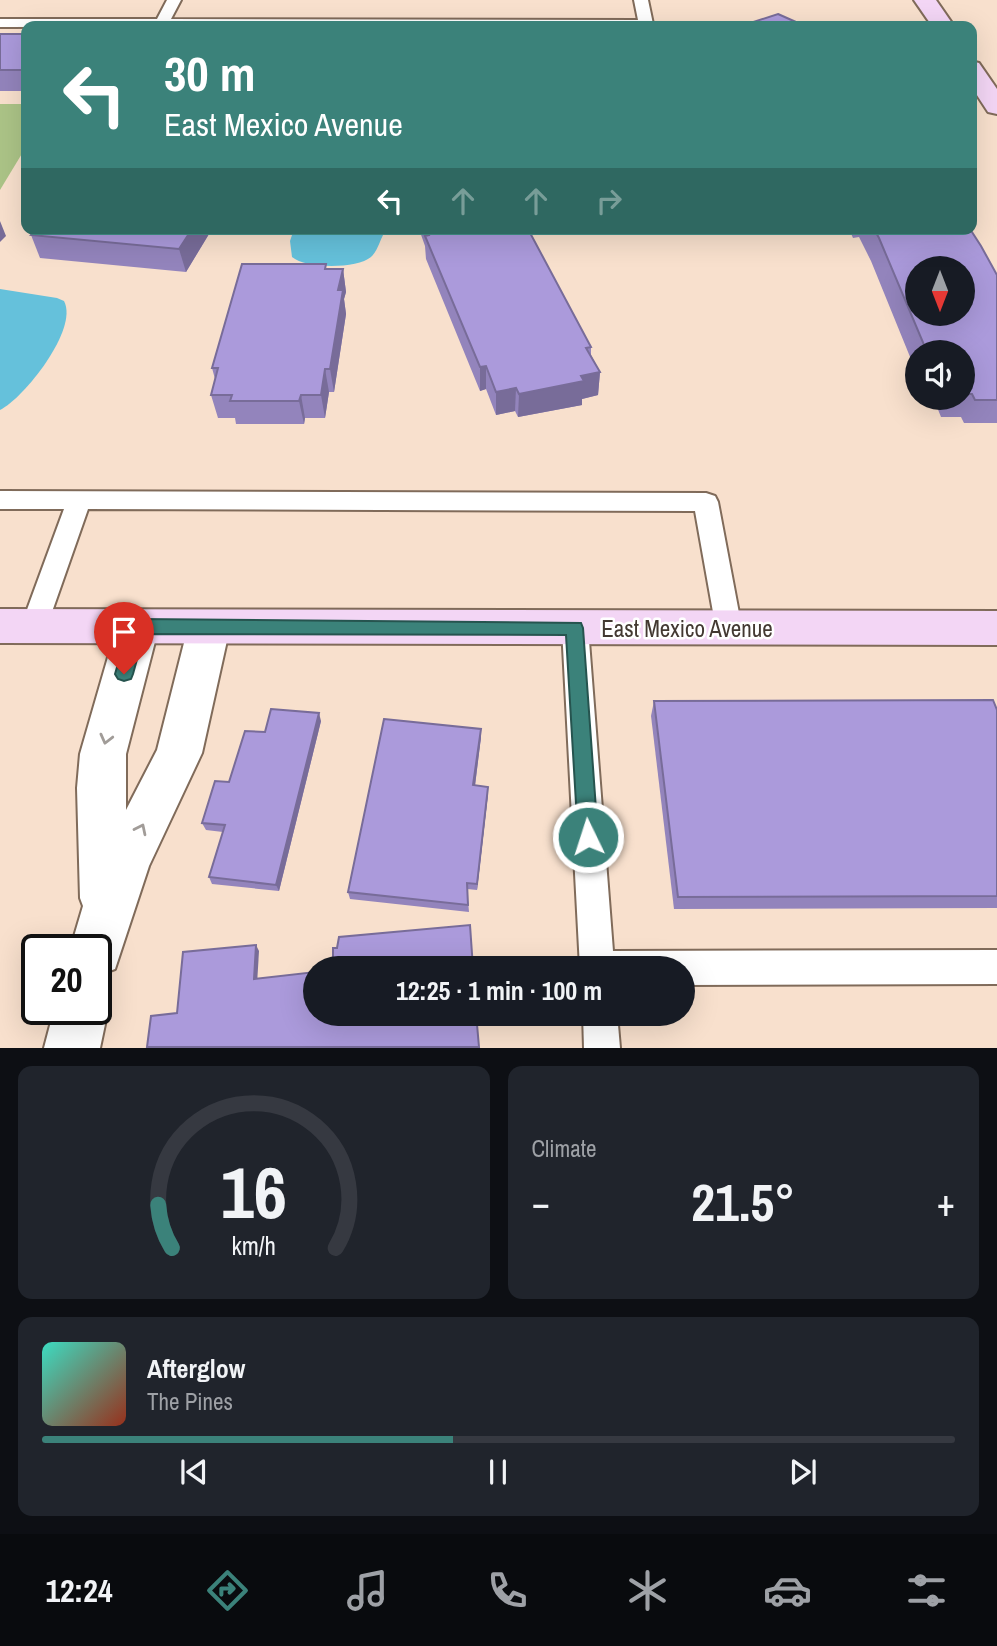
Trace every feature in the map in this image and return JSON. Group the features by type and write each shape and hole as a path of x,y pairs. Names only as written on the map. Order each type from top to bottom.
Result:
{"street":[{"path":"925,0 940,21"},
{"path":"977,77 997,107"},
{"name":"East Mexico Avenue","path":"17,626 997,628"},
{"path":"101,932 103,754 138,626"},
{"path":"101,932 131,849 175,764 209,627"},
{"path":"72,1048 77,1025"}],"lane":[{"path":"163,21 174,0"},
{"path":"641,0 645,21"},
{"path":"0,23 21,23"},
{"path":"0,500 706,502 729,629"},
{"path":"17,626 79,500"},
{"path":"575,628 597,968 997,967"},
{"path":"601,1026 602,1048"}],"green space":[{"path":"0,104 21,104 21,155 0,190"}],"water":[{"path":"292,235 384,235 371,257 355,264 332,266 308,264 292,257"},
{"path":"0,289 57,298 64,301 67,313 64,328 47,362 22,392 0,410"}],"building":[{"path":"778,14 794,21 756,21"},
{"path":"0,34 21,34 21,70 0,70"},
{"path":"31,235 188,235 179,249"},
{"path":"531,235 591,347 586,348 600,372 581,376 584,381 519,394 516,388 496,392 486,366 480,367 425,236"},
{"path":"877,235 974,235 997,275 997,400 975,400 975,340 922,340 916,326 975,326 975,256 905,256 905,300"},
{"path":"242,264 326,264 325,269 343,269 338,290 343,290 330,369 325,369 321,395 301,395 299,401 230,401 232,395 211,395 218,368 212,368"},
{"path":"993,700 997,710 997,896 678,897 654,701"},
{"path":"271,709 319,713 276,885 209,877 225,825 202,823 215,781 229,782 245,731 265,732"},
{"path":"384,719 481,729 473,785 488,787 477,884 467,883 468,905 348,892"},
{"path":"470,925 472,956 333,956 333,948 337,948 339,937"},
{"path":"256,945 254,979 303,973 303,1026 477,1026 479,1047 147,1047 151,1016 177,1013 183,952"}],"route":[{"path":"124,674 138,626 575,628 588,837"}]}
